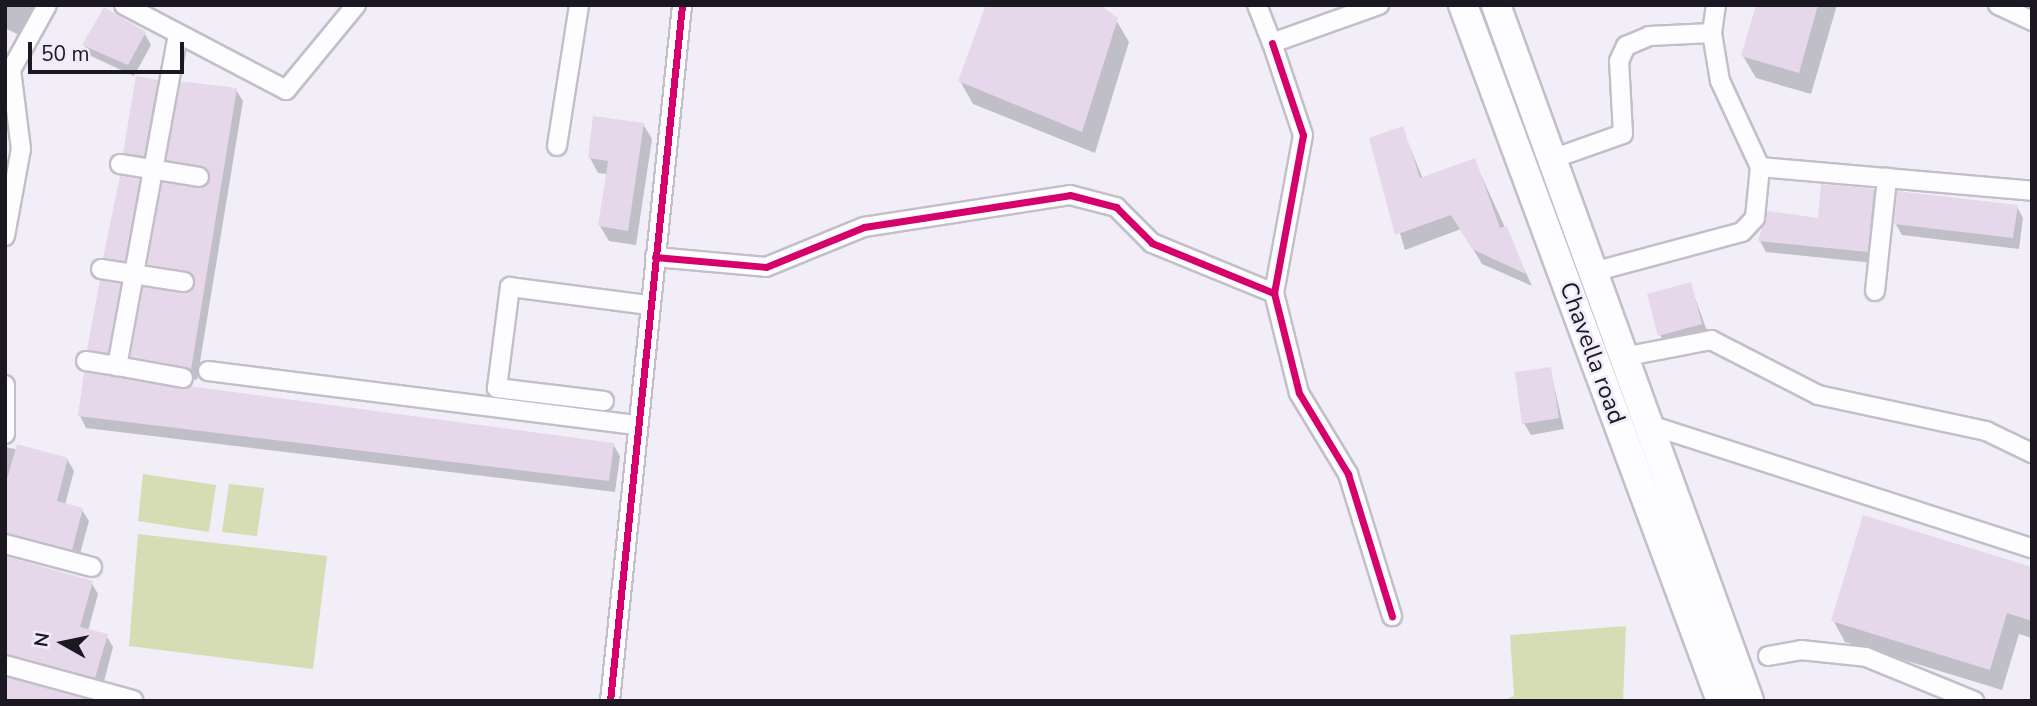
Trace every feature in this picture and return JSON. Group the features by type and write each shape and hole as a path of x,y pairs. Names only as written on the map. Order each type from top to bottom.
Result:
{"highway":[{"name":"Chavella road","path":"1463,5 1721,701"},
{"name":"Chavella road","path":"1496,5 1749,701"}],"street":[{"path":"5,236 21,149 11,70 47,5"},
{"path":"124,5 286,90 356,5"},
{"path":"557,146 579,5"},
{"path":"610,701 648,305 682,5"},
{"path":"1256,5 1272,43 1303,135 1273,293 1299,393 1348,474 1391,616"},
{"path":"1272,43 1378,5"},
{"path":"1593,272 1749,228 1760,167 1729,110 1712,33 1716,5"},
{"path":"1998,5 2032,21"},
{"path":"1552,159 1623,134 1619,61 1626,46 1649,36 1712,33"},
{"path":"117,366 178,34"},
{"path":"120,164 199,177"},
{"path":"1760,167 2032,191"},
{"path":"1875,291 1887,178"},
{"path":"655,257 766,267 864,227 1070,195 1116,207 1152,243 1273,293"},
{"path":"101,269 184,282"},
{"path":"604,401 498,388 510,287 648,305"},
{"path":"1623,357 1710,340 1818,395 1986,431 2032,453"},
{"path":"86,361 183,378"},
{"path":"208,371 636,425"},
{"path":"5,385 5,434"},
{"path":"1647,425 2032,548"},
{"path":"5,544 92,567"},
{"path":"1768,656 1801,650 1866,657 1974,701"},
{"path":"5,665 133,700"}],"green space":[{"path":"143,474 216,485 209,532 138,521"},
{"path":"229,484 264,488 257,536 222,532"},
{"path":"138,534 327,556 313,669 129,646"},
{"path":"1626,626 1623,701 1503,701 1514,696 1510,635"}],"building":[{"path":"986,5 1100,5 1118,18 1082,132 958,81"},
{"path":"1756,5 1818,5 1799,73 1741,56"},
{"path":"104,7 146,32 128,65 82,45"},
{"path":"136,76 158,80 144,156 123,153"},
{"path":"180,83 237,88 191,370 130,357 143,287 183,293 195,284 186,271 147,265 162,182 198,188 210,179 201,166 166,160"},
{"path":"593,116 644,123 628,231 598,226 608,161 588,158"},
{"path":"1403,126 1420,178 1475,158 1500,228 1507,226 1526,274 1472,249 1451,215 1395,235 1369,138"},
{"path":"120,176 140,179 125,261 103,258"},
{"path":"1821,184 1874,189 1868,252 1758,241 1767,211 1818,218"},
{"path":"1897,191 2018,205 2013,238 1894,224"},
{"path":"100,280 121,284 108,353 87,350"},
{"path":"1691,282 1702,324 1658,336 1647,294"},
{"path":"1551,367 1559,418 1522,424 1515,372"},
{"path":"84,372 614,443 609,481 78,416"},
{"path":"17,444 68,458 57,501 83,508 72,550 5,533 5,486"},
{"path":"1863,515 2032,567 2032,621 2007,613 1990,670 1831,621"},
{"path":"5,556 93,581 80,627 108,634 95,678 5,654"},
{"path":"5,677 89,700 5,701"}],"cycle path":[{"path":"610,701 682,5"},
{"path":"1272,43 1303,135 1274,293 1299,393 1348,474 1392,616"},
{"path":"655,257 766,267 864,227 1070,195 1116,207 1152,243 1274,293"}]}
